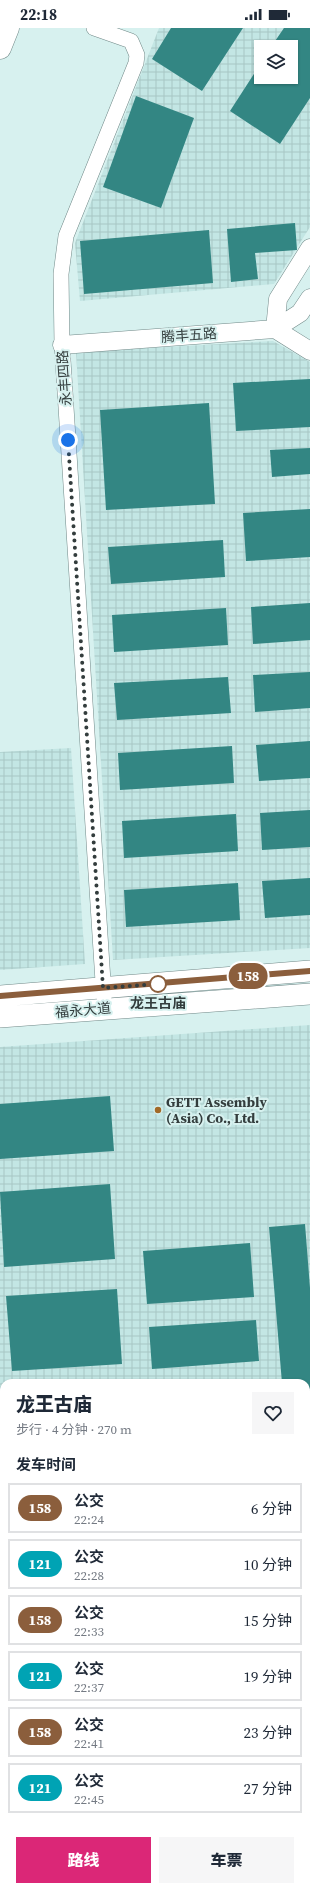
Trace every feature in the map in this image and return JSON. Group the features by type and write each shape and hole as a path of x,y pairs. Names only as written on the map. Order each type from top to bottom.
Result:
{"highway":[{"path":"0,48 8,28"}],"main road":[{"name":"福永大道","path":"0,1017 104,998 310,971"},
{"name":"福永大道","path":"0,996 104,998 310,994"}],"street":[{"name":"永丰四路","path":"94,28 131,41 137,55 136,63 66,236 61,274 62,345 104,998"},
{"path":"275,329 278,299 310,248"},
{"path":"275,329 300,313 310,298"},
{"name":"腾丰五路","path":"62,345 275,329"},
{"path":"275,329 310,351"}],"shaded area":[{"path":"159,28 310,28 310,227 274,284 80,301 75,243"},
{"path":"273,341 310,362 310,948 113,960 76,352"},
{"path":"71,748 85,964 0,970 0,752"},
{"path":"310,1025 310,1379 0,1379 0,1047"}],"building":[{"path":"171,28 243,28 202,91 152,59"},
{"path":"284,28 310,28 310,98 280,144 230,111 254,74 254,84 298,84 298,40 276,40"},
{"path":"136,96 194,118 161,208 103,187"},
{"path":"295,223 297,250 255,253 258,279 231,282 227,229"},
{"path":"209,230 213,283 84,294 80,241"},
{"path":"310,379 310,427 236,431 233,383"},
{"path":"209,403 215,504 106,510 100,410"},
{"path":"310,448 310,474 272,477 270,450"},
{"path":"310,509 310,557 246,561 243,513"},
{"path":"223,540 225,577 111,584 108,547"},
{"path":"310,603 310,640 253,644 251,607"},
{"path":"226,608 228,645 114,652 112,615"},
{"path":"310,672 310,708 255,712 253,675"},
{"path":"228,677 231,713 117,720 114,683"},
{"path":"310,741 310,778 259,781 256,745"},
{"path":"232,746 234,783 120,790 118,753"},
{"path":"310,810 310,847 262,850 260,813"},
{"path":"236,814 238,851 124,858 122,821"},
{"path":"310,878 310,915 265,918 262,881"},
{"path":"238,883 240,920 126,927 124,890"},
{"path":"110,1096 114,1151 0,1159 0,1104"},
{"path":"110,1184 115,1259 4,1267 0,1192"},
{"path":"305,1224 310,1288 310,1379 282,1379 269,1227"},
{"path":"250,1243 254,1297 147,1304 143,1251"},
{"path":"117,1289 122,1364 12,1371 6,1296"},
{"path":"256,1320 259,1361 152,1369 149,1327"}],"bus line":[{"name":"158","path":"0,996 310,971"}],"place":[{"name":"龙王古庙","path":"158,984"},
{"name":"GETT Assembly (Asia) Co., Ltd.","path":"158,1110"}],"route":[{"path":"68,440 103,988 158,984"}]}
